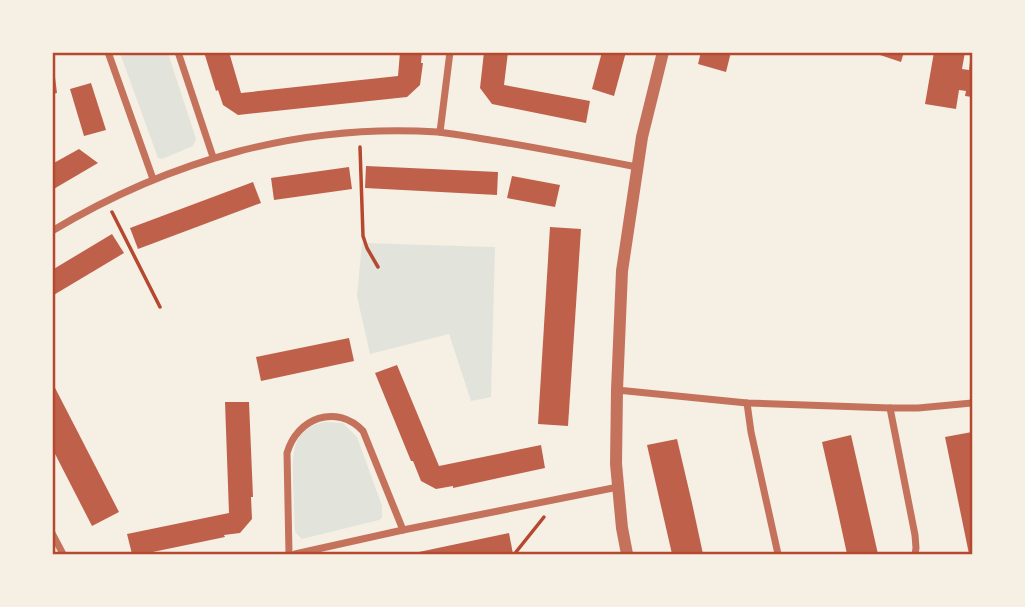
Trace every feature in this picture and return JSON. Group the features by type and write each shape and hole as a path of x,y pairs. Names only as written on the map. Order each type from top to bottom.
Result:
{"street":[{"path":"108,52 153,179"},
{"path":"178,52 213,157"},
{"path":"440,132 450,52"},
{"path":"627,555 616,464 622,271 642,137 663,52"},
{"path":"52,231 89,209 153,179 213,157 300,137 375,131 440,132 638,167"},
{"path":"617,390 747,403 890,408 972,402"},
{"path":"747,403 778,555"},
{"path":"890,408 915,535 915,555"},
{"path":"289,555 287,453 290,442 303,425 331,416 351,421 363,431 404,530"},
{"path":"295,555 618,487"},
{"path":"52,533 63,555"}],"path":[{"path":"359,132 363,236 379,267"},
{"path":"107,201 160,307"},
{"path":"516,555 545,517 543,501"}],"shaded area":[{"path":"120,53 168,53 196,139 193,146 162,159 158,158"},
{"path":"362,243 495,247 491,397 471,401 449,334 370,354 357,296"},
{"path":"325,422 343,423 357,437 382,506 382,518 302,539 295,532 294,453 299,437 305,430"}],"building":[{"path":"204,52 229,52 241,93 398,76 400,52 422,52 423,63 420,85 407,97 238,115 223,105"},
{"path":"484,52 508,52 504,85 590,101 586,123 492,104 480,88"},
{"path":"602,52 626,52 614,96 592,89"},
{"path":"701,52 731,52 726,72 698,64"},
{"path":"871,52 904,52 901,62"},
{"path":"934,52 965,52 962,69 969,70 970,61 972,62 972,97 965,96 966,91 959,90 956,109 925,104"},
{"path":"52,69 57,93 52,94"},
{"path":"91,83 106,130 84,136 70,89"},
{"path":"79,149 98,163 52,190 52,164"},
{"path":"366,166 498,172 497,195 365,188"},
{"path":"349,167 352,189 274,200 271,178"},
{"path":"512,176 560,185 555,207 507,198"},
{"path":"253,182 261,203 138,249 130,228"},
{"path":"550,227 581,229 568,426 538,424"},
{"path":"112,234 124,253 52,296 52,270"},
{"path":"349,338 354,361 261,381 256,357"},
{"path":"397,365 439,466 541,445 545,468 453,488 436,489 421,481 375,373"},
{"path":"52,382 119,512 92,526 52,448"},
{"path":"225,402 249,402 252,519 240,533 132,554 127,534 229,513"},
{"path":"972,432 972,554 969,554 945,437"},
{"path":"851,435 878,554 847,554 822,442"},
{"path":"677,439 703,554 672,554 647,445"},
{"path":"509,533 513,554 414,554 414,553"}]}
